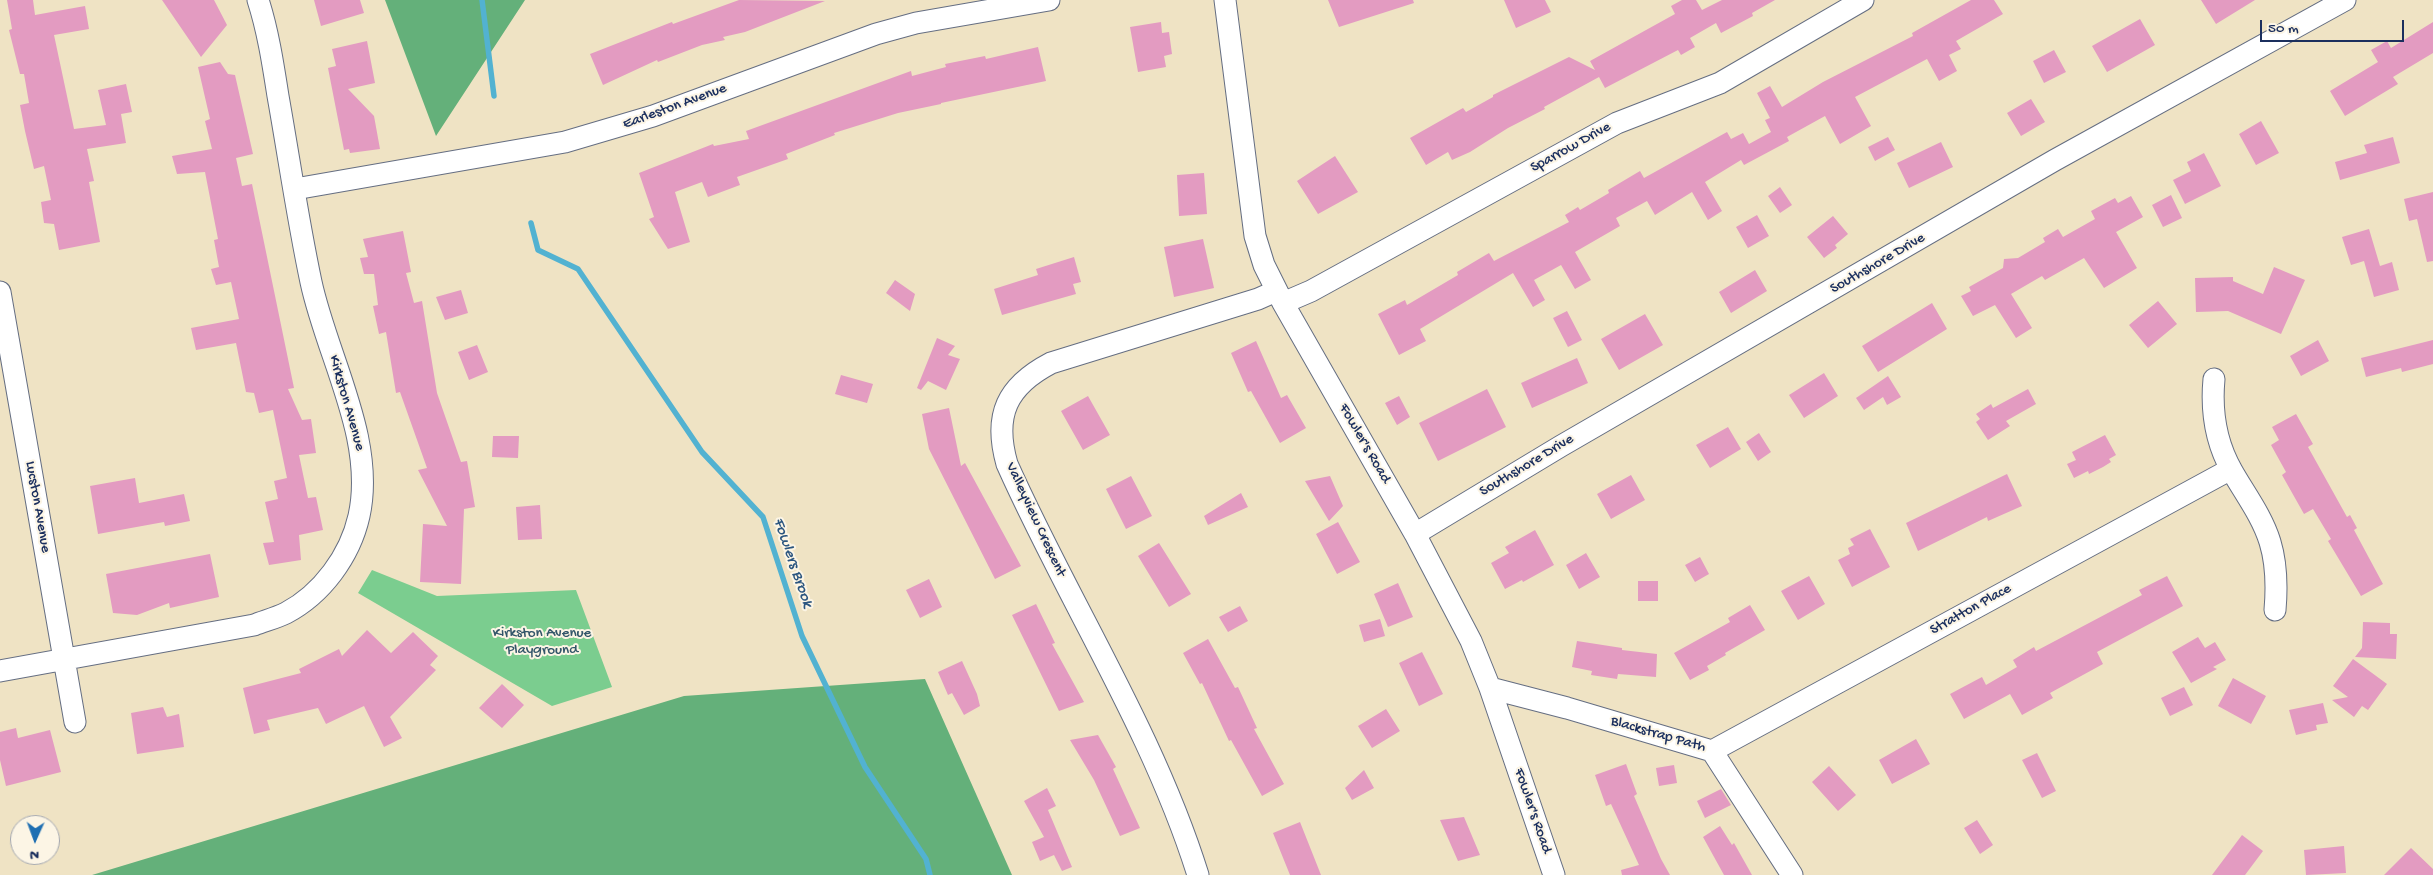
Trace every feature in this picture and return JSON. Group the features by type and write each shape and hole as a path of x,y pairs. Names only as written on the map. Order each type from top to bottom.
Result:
{"street":[{"name":"Kirkston Avenue","path":"0,672 238,629 286,613 310,596 332,574 348,548 359,517 363,487 361,453 313,290 270,45 258,0"},
{"name":"Earleston Avenue","path":"295,188 565,142 653,116 876,34 916,23 1049,0"},
{"name":"Fowler's Road","path":"1225,0 1252,221 1259,250 1279,297 1415,534 1471,641 1490,688 1554,875"},
{"name":"Sparrow Drive","path":"1279,297 1311,291 1617,123 1720,83 1832,8 1863,0"},
{"name":"Southshore Drive","path":"1415,534 1561,446 2021,180 2344,0"},
{"name":"Lucston Avenue","path":"0,292 75,722"},
{"name":"Valleyview Crescent","path":"1198,875 1179,819 1154,762 1010,470 1002,448 1001,424 1004,412 1017,388 1027,378 1051,363 1258,299 1279,297"},
{"path":"2214,379 2213,409 2215,426 2231,469 2262,522 2270,541 2276,576 2275,610"},
{"name":"Stratton Place","path":"1712,751 2231,469"},
{"name":"Blackstrap Path","path":"1490,688 1567,708 1685,745 1712,751 1792,875"}],"green space":[{"path":"385,0 525,0 436,136"},
{"name":"Kirkston Avenue Playground","path":"372,570 437,596 576,590 612,687 552,706 358,593"},
{"path":"925,679 1012,875 92,875 684,696"}],"building":[{"path":"7,0 33,0 35,15 85,6 89,29 54,35 74,129 106,125 98,90 126,84 132,112 121,114 126,143 87,149 94,181 89,182 100,242 59,250 54,224 44,223 41,202 51,200 44,166 34,169 25,131 20,105 29,103 24,74 20,74 9,30 12,29"},
{"path":"162,0 214,0 227,25 201,57"},
{"path":"314,0 360,0 364,13 321,26"},
{"path":"739,0 825,1 745,32 723,37 725,40 702,45 658,62 657,60 603,85 590,54 672,22 673,24"},
{"path":"1328,0 1413,0 1414,3 1339,27"},
{"path":"1504,0 1545,0 1551,12 1516,28"},
{"path":"1682,0 1696,0 1702,10 1722,0 1775,0 1752,13 1753,16 1721,33 1716,23 1690,38 1695,47 1681,55 1678,50 1605,88 1599,77 1544,107 1545,109 1508,128 1470,152 1452,160 1448,152 1426,165 1410,138 1463,108 1466,112 1493,97 1493,95 1569,57 1595,70 1590,61 1675,14 1671,6"},
{"path":"1971,0 1994,0 2003,14 1956,41 1961,49 1949,55 1957,71 1939,81 1927,59 1855,97 1871,126 1840,144 1825,116 1787,137 1789,141 1744,165 1741,160 1705,182 1722,211 1708,220 1692,192 1655,215 1647,201 1616,218 1620,226 1575,252 1591,280 1575,289 1561,265 1534,280 1545,300 1533,307 1513,273 1420,329 1426,341 1399,355 1378,314 1405,300 1407,305 1458,275 1457,272 1489,253 1494,261 1569,222 1565,215 1578,207 1580,210 1609,193 1608,190 1640,171 1644,178 1727,132 1731,139 1743,133 1749,144 1771,132 1765,120 1770,118 1757,93 1770,86 1782,107 1823,82 1913,36 1912,33"},
{"path":"2201,0 2255,0 2216,24"},
{"path":"2140,19 2155,45 2107,72 2092,46"},
{"path":"1161,22 1162,33 1169,32 1172,54 1164,56 1166,67 1138,72 1130,27"},
{"path":"2433,22 2433,53 2393,77 2398,84 2345,116 2330,91 2378,62 2371,50 2387,41 2391,48"},
{"path":"367,41 375,83 348,89 374,116 380,149 350,153 349,149 344,150 328,68 336,66 332,49"},
{"path":"1038,47 1046,81 898,113 834,133 835,135 786,154 788,159 737,177 740,185 708,197 702,182 675,192 690,242 668,249 649,219 654,217 639,173 713,144 714,146 749,139 746,131 911,71 912,76 946,67 945,64 985,56 986,59"},
{"path":"2054,50 2066,72 2044,83 2033,61"},
{"path":"220,62 228,74 235,75 253,154 236,158 242,186 252,184 294,388 288,389 302,420 311,419 316,453 299,455 308,498 316,497 323,530 299,535 301,560 269,565 263,543 274,542 265,502 278,499 274,481 287,478 273,410 259,413 254,393 246,392 236,343 196,350 191,328 239,319 231,282 216,285 211,269 219,267 214,240 218,239 205,172 177,174 172,156 212,149 205,121 210,119 198,67"},
{"path":"2031,99 2045,122 2021,136 2007,113"},
{"path":"2261,121 2279,153 2256,165 2239,134"},
{"path":"1888,137 1895,150 1875,161 1868,147"},
{"path":"2393,137 2400,163 2340,180 2335,162 2367,153 2364,145"},
{"path":"1941,142 1953,167 1909,188 1897,163"},
{"path":"2204,153 2221,186 2185,204 2173,180 2191,171 2187,162"},
{"path":"1335,156 1358,192 1318,214 1297,181"},
{"path":"1204,173 1207,214 1179,216 1177,175"},
{"path":"1780,187 1792,205 1780,213 1768,196"},
{"path":"2433,192 2433,261 2427,262 2417,219 2409,221 2404,199"},
{"path":"2171,195 2182,218 2163,227 2152,205"},
{"path":"2131,196 2143,217 2116,232 2137,268 2104,288 2084,258 2045,280 2042,276 2011,294 2032,328 2016,338 1995,305 1973,316 1961,296 1971,291 1969,287 2003,268 2004,259 2018,258 2045,242 2043,238 2058,229 2063,237 2095,219 2091,211 2115,198 2118,203"},
{"path":"1757,215 1769,236 1748,248 1736,227"},
{"path":"1833,216 1848,234 1835,245 1837,248 1824,258 1807,237"},
{"path":"2369,229 2380,266 2392,262 2399,290 2374,297 2364,261 2351,265 2342,237"},
{"path":"403,231 411,272 406,273 414,303 422,301 437,393 461,462 467,461 475,507 464,509 461,584 420,582 423,524 447,526 418,470 427,468 400,392 396,393 386,332 379,334 373,306 378,305 374,274 364,274 360,258 368,257 363,239"},
{"path":"1203,239 1214,288 1174,297 1164,247"},
{"path":"1074,257 1081,282 1073,284 1076,294 1002,315 994,289 1038,275 1036,269"},
{"path":"2274,267 2305,280 2281,334 2228,311 2196,312 2195,278 2233,277 2233,281 2263,294"},
{"path":"1755,270 1767,291 1731,313 1719,292"},
{"path":"895,280 915,294 910,311 886,293"},
{"path":"461,290 468,313 445,320 436,297"},
{"path":"2158,301 2177,324 2148,348 2129,325"},
{"path":"1932,303 1947,329 1878,372 1862,346"},
{"path":"1567,311 1582,340 1568,347 1553,318"},
{"path":"1645,314 1663,345 1619,370 1601,339"},
{"path":"937,338 955,346 948,355 960,359 946,390 928,381 921,390 917,388"},
{"path":"2318,340 2329,361 2301,376 2290,356"},
{"path":"2433,340 2433,364 2402,372 2401,368 2366,377 2361,358"},
{"path":"1256,341 1281,398 1287,395 1306,428 1280,443 1251,391 1248,392 1231,353"},
{"path":"477,345 488,372 469,380 458,352"},
{"path":"1577,358 1588,383 1532,408 1521,383"},
{"path":"1824,373 1838,396 1804,418 1789,395"},
{"path":"841,375 873,384 867,403 835,394"},
{"path":"1888,376 1901,397 1887,405 1883,397 1864,410 1856,398"},
{"path":"1487,389 1506,427 1438,461 1419,423"},
{"path":"2028,389 2036,404 2006,421 2010,426 1988,440 1976,422 1980,419 1976,414 1991,404 1993,408"},
{"path":"1088,396 1110,435 1083,450 1061,411"},
{"path":"1399,396 1410,417 1397,425 1385,403"},
{"path":"949,408 961,466 965,463 1021,566 995,579 929,449 922,414"},
{"path":"2296,414 2313,444 2308,447 2347,517 2350,515 2357,528 2354,530 2383,584 2361,596 2328,541 2331,539 2313,509 2304,514 2282,475 2286,472 2271,445 2279,440 2272,427"},
{"path":"1728,427 1741,449 1710,468 1696,445"},
{"path":"1759,433 1771,452 1758,461 1746,442"},
{"path":"2105,435 2116,455 2109,459 2111,462 2089,474 2088,471 2074,478 2067,464 2076,460 2072,452"},
{"path":"493,436 519,436 518,458 492,457"},
{"path":"2007,474 2022,506 1988,521 1987,517 1918,551 1906,523"},
{"path":"1631,475 1645,500 1611,519 1597,494"},
{"path":"1131,476 1152,516 1126,529 1106,489"},
{"path":"1330,476 1343,506 1329,521 1305,481"},
{"path":"135,478 139,503 184,494 190,521 165,526 164,522 98,534 90,486"},
{"path":"1241,493 1248,507 1208,525 1204,516"},
{"path":"540,505 542,539 518,540 516,507"},
{"path":"1338,522 1360,562 1337,574 1316,534"},
{"path":"1870,529 1890,567 1852,587 1838,560 1850,554 1848,548 1854,545 1850,539"},
{"path":"1535,530 1554,565 1523,582 1522,580 1505,589 1491,563 1509,553 1505,547"},
{"path":"1159,543 1191,594 1169,607 1138,556"},
{"path":"1586,553 1600,577 1579,589 1566,565"},
{"path":"210,554 219,597 170,608 169,603 137,615 113,613 106,574"},
{"path":"1700,557 1709,574 1695,582 1685,565"},
{"path":"1809,576 1825,604 1798,620 1781,591"},
{"path":"2167,576 2183,606 2097,652 2103,664 2050,693 2053,698 2022,715 2010,694 1964,719 1950,694 1982,677 1986,685 2017,667 2013,660 2034,647 2036,651 2142,595 2139,590"},
{"path":"929,579 942,607 920,618 906,590"},
{"path":"1638,581 1658,581 1658,601 1638,601"},
{"path":"1398,583 1413,617 1388,627 1374,594"},
{"path":"1036,604 1055,643 1052,644 1084,702 1059,711 1012,615"},
{"path":"1750,605 1765,630 1725,653 1726,655 1707,666 1709,670 1690,680 1674,653 1730,622 1728,618"},
{"path":"1240,606 1248,621 1228,632 1219,617"},
{"path":"1380,619 1385,636 1364,642 1359,625"},
{"path":"2363,622 2390,623 2390,634 2397,634 2396,659 2355,657 2362,648"},
{"path":"367,630 391,653 413,632 438,656 430,665 436,670 390,717 402,738 384,747 364,706 326,724 318,708 267,720 270,730 254,734 243,688 301,673 299,669 339,649 342,656"},
{"path":"2198,637 2205,648 2215,642 2226,660 2213,667 2217,669 2191,683 2172,652"},
{"path":"1208,639 1235,688 1238,687 1257,728 1254,729 1284,784 1262,796 1231,740 1229,741 1202,683 1200,684 1183,653"},
{"path":"1577,641 1622,648 1622,650 1657,654 1656,677 1618,674 1617,679 1591,675 1592,671 1572,667"},
{"path":"1422,652 1443,694 1419,706 1399,663"},
{"path":"2353,659 2387,684 2368,710 2362,706 2354,717 2332,700 2348,697 2333,686"},
{"path":"962,661 977,694 980,706 964,715 952,693 948,695 938,672"},
{"path":"2233,678 2266,696 2251,724 2218,706"},
{"path":"502,684 524,705 502,728 479,708"},
{"path":"2184,687 2193,705 2170,716 2161,698"},
{"path":"2323,703 2328,723 2316,725 2317,730 2296,735 2289,710"},
{"path":"163,707 167,717 179,714 184,747 137,754 131,713"},
{"path":"1386,709 1400,731 1372,748 1358,726"},
{"path":"16,728 18,738 50,730 61,772 6,786 0,760 0,732"},
{"path":"1098,735 1116,767 1113,769 1140,828 1120,836 1094,780 1070,740"},
{"path":"1916,739 1930,764 1892,784 1879,760"},
{"path":"2037,753 2056,791 2042,798 2022,760"},
{"path":"1626,764 1637,794 1634,796 1661,859 1670,875 1622,875 1621,870 1639,865 1611,804 1606,806 1595,775"},
{"path":"1674,765 1677,783 1659,786 1656,768"},
{"path":"1829,766 1856,795 1838,811 1812,782"},
{"path":"1364,770 1374,788 1352,800 1345,788"},
{"path":"1047,788 1056,806 1048,810 1072,867 1062,871 1054,855 1040,861 1032,842 1044,837 1024,801"},
{"path":"1721,789 1731,805 1705,818 1697,801"},
{"path":"1464,817 1480,855 1458,861 1440,820"},
{"path":"1977,820 1993,845 1980,854 1964,828"},
{"path":"1300,822 1321,875 1290,875 1273,833"},
{"path":"1720,826 1732,845 1734,843 1752,875 1724,875 1703,837"},
{"path":"2242,835 2263,851 2245,875 2212,875"},
{"path":"2344,846 2346,873 2306,875 2304,850"},
{"path":"2411,848 2433,869 2433,875 2384,875"}],"waterway":[{"name":"Fowlers Brook","path":"482,0 494,96"},
{"name":"Fowlers Brook","path":"531,223 538,250 578,269 702,452 763,517 802,636 865,767 926,859 930,875"}]}
